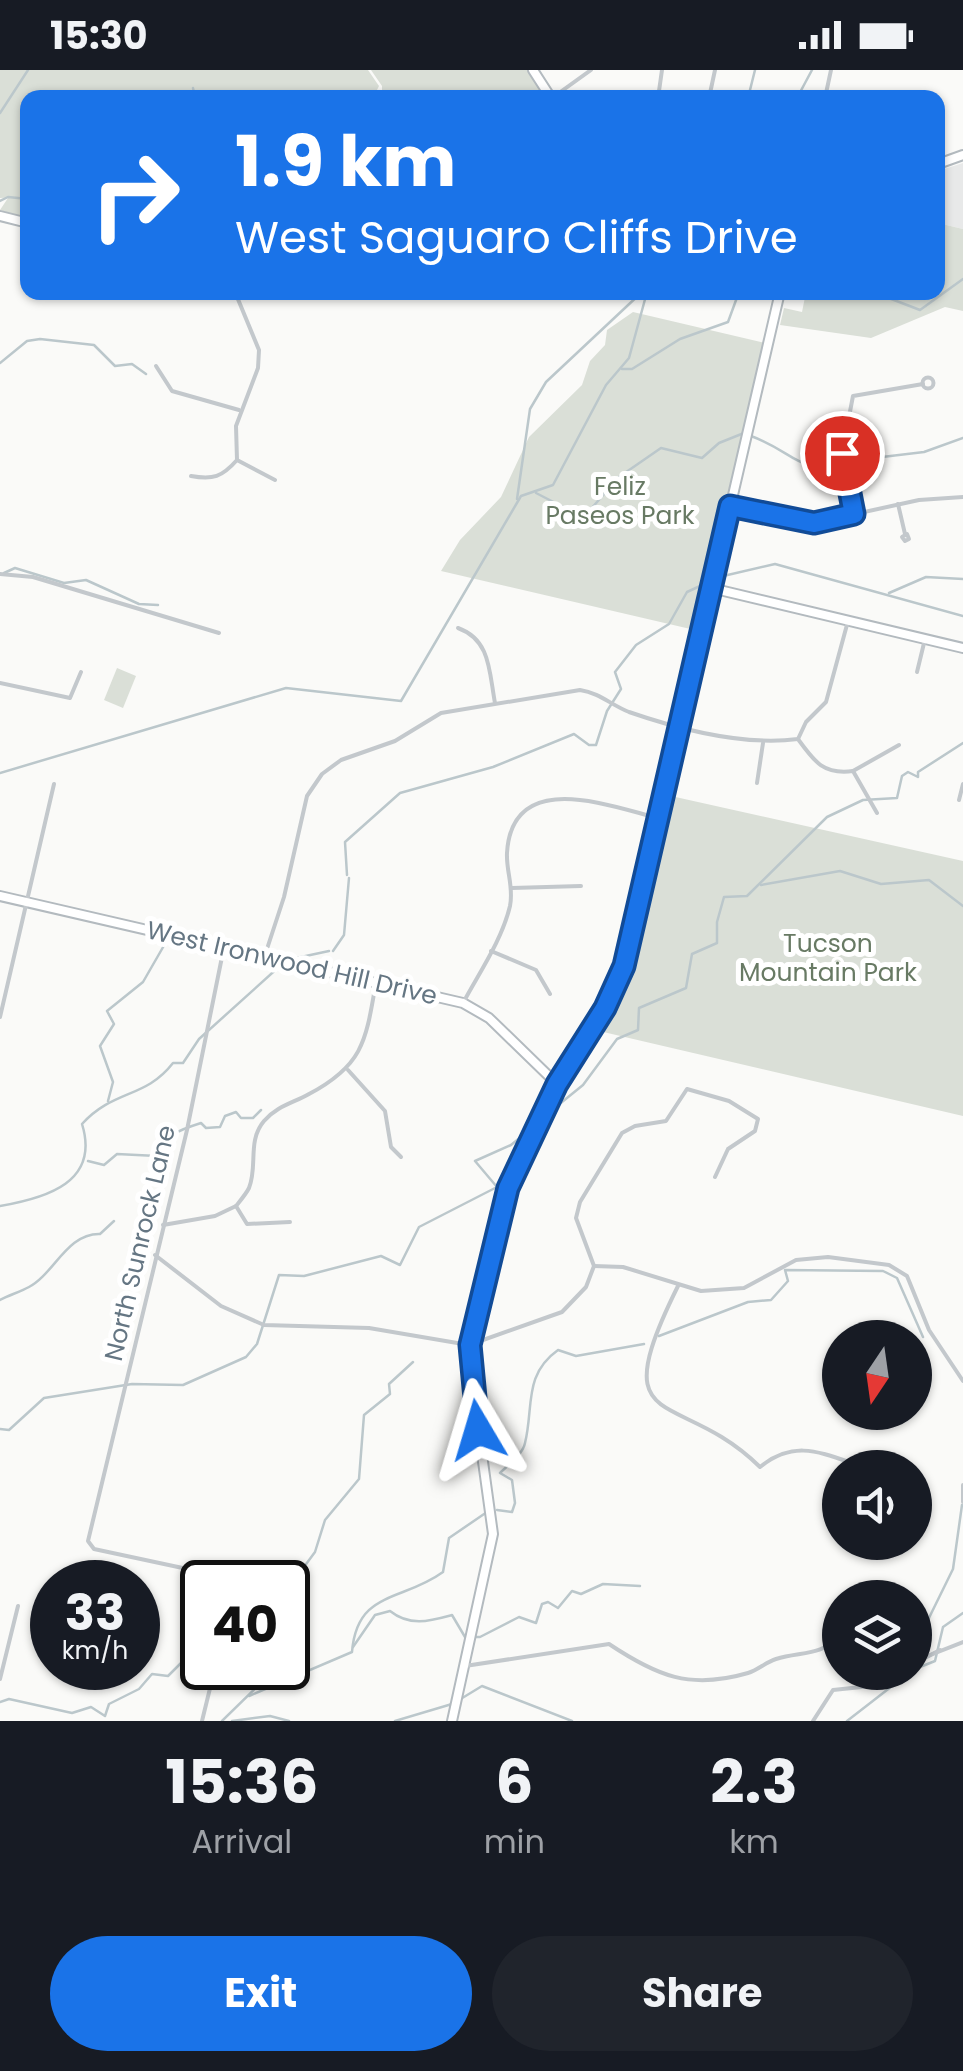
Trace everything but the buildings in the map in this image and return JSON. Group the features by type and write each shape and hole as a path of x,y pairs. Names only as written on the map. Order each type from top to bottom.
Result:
{"street":[{"path":"563,90 591,70"},
{"path":"191,476 210,479 223,475 237,460 239,410 258,368 259,350 238,300"},
{"path":"452,1721 494,1519 470,1345 508,1188 557,1084 605,1008 624,966 778,300"},
{"path":"156,366 172,391 239,410"},
{"path":"854,514 842,453 853,393 923,384"},
{"path":"237,460 275,480"},
{"path":"730,506 814,523 898,504 963,497"},
{"path":"898,504 905,534"},
{"path":"0,574 33,576 218,634"},
{"path":"711,588 963,648"},
{"path":"798,739 806,722 826,702 848,620"},
{"path":"458,628 473,634 484,648 495,702"},
{"path":"917,672 925,639"},
{"path":"0,682 70,698 81,672"},
{"path":"264,956 284,898 307,796 322,774 341,760 396,741 441,713 580,690 626,711 682,725 764,743 798,739"},
{"path":"798,739 817,765 828,771 853,772 899,745"},
{"path":"757,783 764,743"},
{"path":"853,772 877,813"},
{"path":"0,1018 54,784"},
{"path":"959,800 963,784"},
{"path":"463,1003 509,910 512,888 507,853 515,826 533,806 550,798 573,797 659,818"},
{"path":"512,888 581,886"},
{"name":"West Ironwood Hill Drive","path":"0,896 463,1003 489,1018 557,1084"},
{"name":"North Sunrock Lane","path":"180,1567 89,1545 224,947"},
{"path":"492,950 536,970 550,994"},
{"path":"163,1225 215,1216 236,1206 250,1187 253,1143 263,1122 286,1102 306,1096 348,1070 369,1022 376,982"},
{"path":"348,1070 385,1111 391,1148 401,1157"},
{"path":"544,1074 550,1099"},
{"path":"155,1254 221,1306 264,1326 369,1328 470,1345 562,1312 586,1286 594,1266 576,1212 627,1129 666,1121 684,1091 696,1088 758,1119 755,1132 733,1144 715,1177"},
{"path":"236,1206 247,1224 290,1222"},
{"path":"594,1266 623,1267 678,1286 744,1288 779,1266 810,1258 889,1265 906,1276 929,1330 963,1381"},
{"path":"678,1286 650,1344 644,1373 650,1394 669,1412 726,1440 760,1466 773,1456 796,1449 822,1453"},
{"path":"963,1484 963,1502"},
{"path":"0,1678 18,1606"},
{"path":"932,1653 963,1642"},
{"path":"465,1666 609,1644 651,1672 702,1683 752,1672 776,1659 813,1655 822,1648"},
{"path":"202,1721 209,1690"},
{"path":"813,1721 834,1690"}],"shaded area":[{"path":"963,163 963,229 945,225 945,169"}],"green space":[{"path":"0,70 368,70 379,86 377,90 20,90 20,197 0,198"},
{"path":"371,70 527,70 541,90 382,90"},
{"path":"20,197 20,217 0,210 8,198"},
{"path":"945,225 963,229 963,311 945,307 871,338 780,325 784,308 802,312 804,300 945,300"},
{"name":"Feliz Paseos Park","path":"633,312 765,343 699,631 441,571 460,540 501,497 529,437 582,385 590,361 605,345 607,330"},
{"path":"117,668 136,676 123,708 104,700"},
{"name":"Tucson Mountain Park","path":"671,796 963,861 963,1116 599,1031 635,946"}],"waterway":[{"path":"0,113 28,70"},
{"path":"750,90 755,70"},
{"path":"801,90 812,70"},
{"path":"0,201 20,198"},
{"path":"945,292 963,279"},
{"path":"517,499 530,409 546,382 633,300"},
{"path":"0,773 286,688 401,701 521,496 553,485 606,385 629,358 645,300"},
{"path":"622,369 632,369 680,339 728,322 736,300"},
{"path":"894,300 920,310 934,300"},
{"path":"0,363 27,341 40,339 94,345 115,366 132,364 146,374"},
{"path":"536,493 571,511 590,510 619,477 661,448 702,458 719,443 744,433"},
{"path":"751,436 806,464 833,468 852,467 857,460 924,452 963,438"},
{"path":"719,577 775,564 963,616"},
{"path":"4,573 15,568 64,583 86,580 139,604 158,605"},
{"path":"889,593 926,577 963,579"},
{"path":"347,875 345,842 400,793 493,767 574,734 589,745 596,745 607,711 621,689 615,672 636,645 669,624 687,592 711,581"},
{"path":"546,1115 583,1085 617,1039 638,1030 639,1008 686,988 692,954 717,943 717,922 724,897 747,896 827,817 863,800 897,798 902,776 908,772 918,777 918,772 963,743"},
{"path":"761,885 840,871 881,884 929,880 963,906"},
{"path":"333,951 344,935 349,878"},
{"path":"108,1101 113,1082 100,1046 114,1024 107,1011 143,982 166,942"},
{"path":"287,960 329,951"},
{"path":"0,1206 35,1198 65,1184 83,1160 86,1144 82,1124 106,1105 151,1083 173,1063 183,1063 199,1039 281,965"},
{"path":"88,1161 104,1165 117,1154 157,1156 164,1143 180,1131 201,1123 206,1128 220,1127 225,1116 236,1112 241,1118 253,1118 261,1110"},
{"path":"0,1429 9,1430 44,1398 132,1384 183,1385 246,1357 257,1344 279,1275 304,1276 381,1256 400,1265 419,1227 497,1187 475,1161 511,1145 533,1127"},
{"path":"0,1300 38,1281 78,1240 100,1234 114,1221"},
{"path":"659,1336 748,1302 771,1300 788,1281 785,1270 883,1271 897,1278 916,1320"},
{"path":"497,1510 512,1512 512,1480 500,1473 524,1447 532,1392 547,1360 558,1350 576,1356 644,1344"},
{"path":"309,1560 325,1520 359,1479 364,1415 390,1394 389,1384 413,1362"},
{"path":"932,1612 953,1569 962,1505"},
{"path":"249,1696 352,1652 356,1632 372,1607 443,1572 449,1538 487,1512"},
{"path":"353,1647 375,1615 390,1611 413,1621 452,1615 465,1637 480,1637 519,1617 536,1623 542,1604 548,1602 558,1608 572,1591 581,1594 603,1584 640,1586"},
{"path":"932,1662 943,1627 963,1613"},
{"path":"0,1702 9,1699 72,1713 91,1707 105,1716 109,1704 139,1689 152,1674 168,1676 180,1664"},
{"path":"459,1700 482,1686 572,1721"},
{"path":"222,1721 254,1690"},
{"path":"847,1721 887,1690"},
{"path":"395,1721 452,1704"},
{"path":"232,1721 270,1716 289,1721"}],"route":[{"path":"478,1430 470,1345 494,1233 514,1171 557,1084 605,1008 624,966 730,506 814,523 854,514 842,453"}]}
